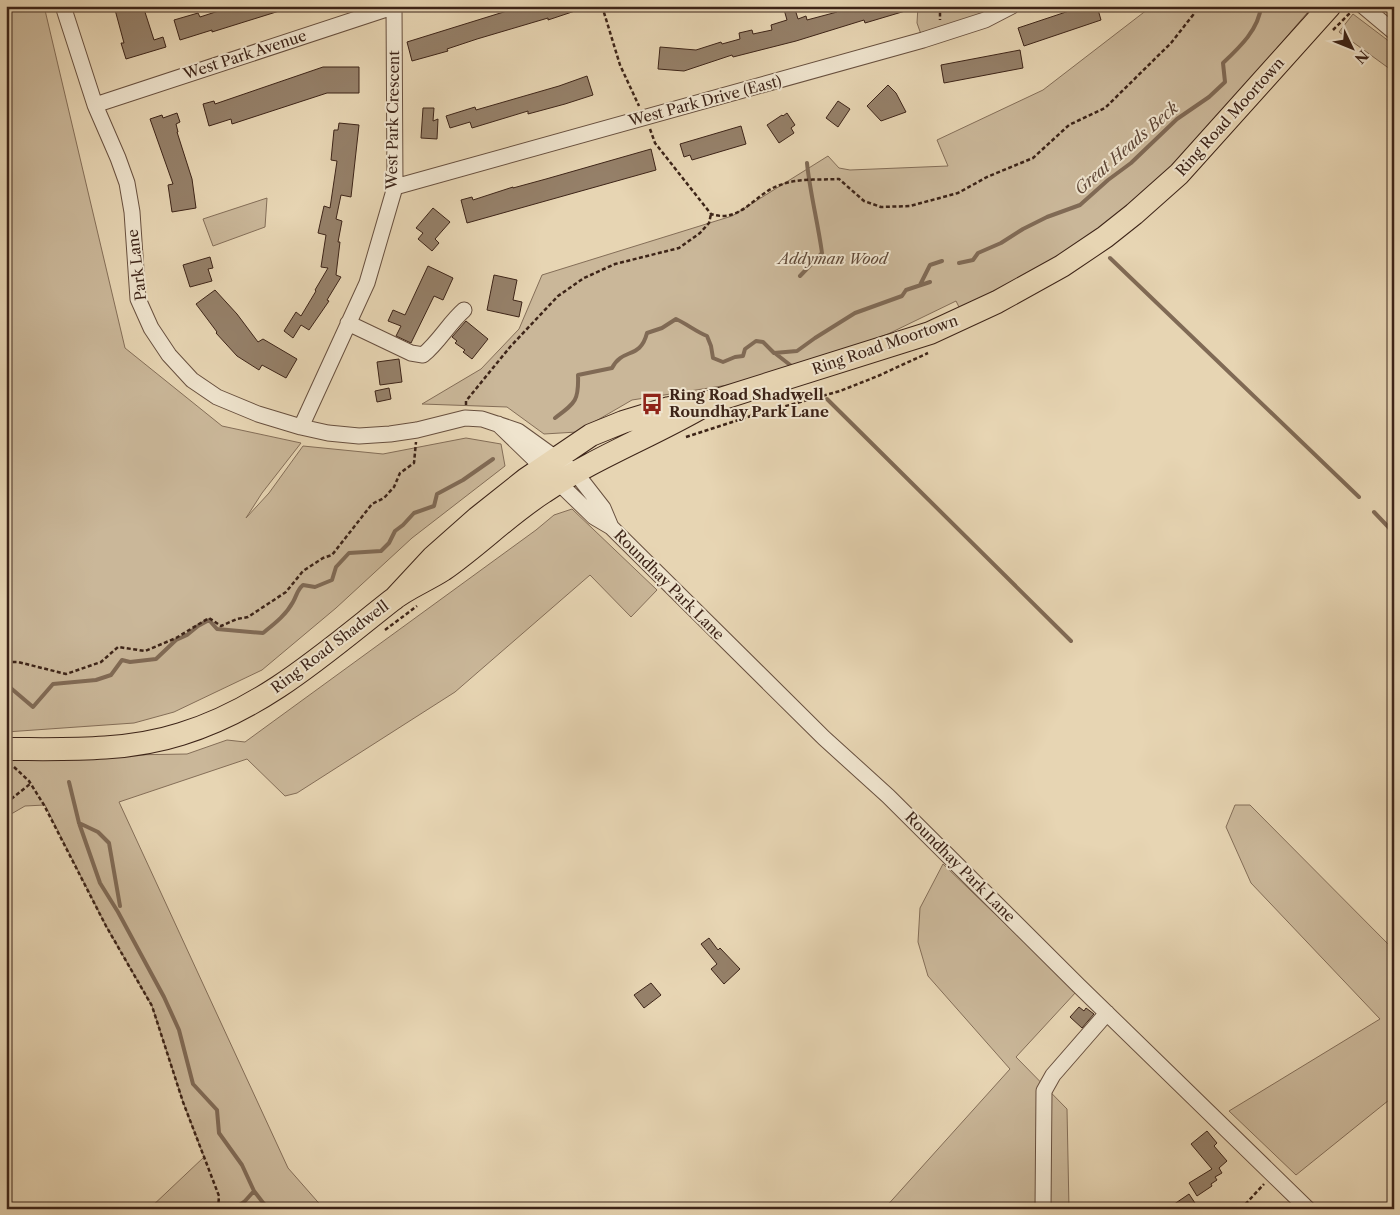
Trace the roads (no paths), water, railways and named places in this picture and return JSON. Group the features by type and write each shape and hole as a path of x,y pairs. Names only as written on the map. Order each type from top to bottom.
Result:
{"highway":[{"name":"Ring Road Moortown","path":"550,462 591,435 623,422 669,408 714,401 930,333 997,302 1062,266 1105,237 1179,174 1330,6"},
{"name":"Ring Road Moortown","path":"568,477 714,401"},
{"name":"Ring Road Shadwell","path":"10,758 143,744 180,734 222,719 267,695 305,670 394,598 433,557 477,518 550,462"},
{"name":"Ring Road Shadwell","path":"394,598 443,569 543,492 568,477"}],"street":[{"name":"Park Lane","path":"63,6 95,105 127,183 132,212 138,300 151,328 169,356 192,380 217,397 258,414 328,433 359,436 390,434 417,430 466,418 482,419 518,431 550,462"},
{"name":"West Park Avenue","path":"95,105 394,6"},
{"name":"West Park Crescent","path":"301,427 367,283 394,187 394,6"},
{"name":"West Park Drive (East)","path":"394,187 923,40 985,20 1012,6"},
{"path":"1363,6 1394,32"},
{"path":"348,323 412,353 423,355 431,349 454,318 464,310"},
{"name":"Roundhay Park Lane","path":"550,462 568,477 594,517 610,527 824,738 888,796 1308,1209"},
{"path":"1043,1209 1044,1091 1053,1075 1107,1013"}],"waterway":[{"name":"Great Heads Beck","path":"959,263 973,260 978,253 1001,243 1047,217 1080,205 1131,163 1177,119 1209,97 1225,82 1223,63 1253,30 1261,6"},
{"name":"Great Heads Beck","path":"800,276 822,253 807,163"},
{"path":"1110,258 1359,497"},
{"name":"Great Heads Beck","path":"920,285 930,265 942,261"},
{"name":"Great Heads Beck","path":"555,418 574,401 578,391 578,375 612,368 621,357 640,347 647,333 662,328 676,319 707,336 713,358 723,362 743,356 745,349 756,341 763,342 774,353 797,351 855,313 902,296 906,290 930,282"},
{"path":"776,354 794,368"},
{"path":"827,399 1071,641"},
{"name":"Great Heads Beck","path":"6,684 33,707 53,684 96,680 111,675 122,660 130,662 156,659 176,640 209,620 217,629 263,633 287,611 303,585 315,587 332,580 336,567 349,553 381,551 389,543 395,531 414,513 434,506 437,494 463,480 493,459"},
{"path":"1374,512 1394,533"},
{"path":"69,782 79,823 100,883 164,997 179,1030 193,1084 217,1110 219,1133 242,1165 254,1191 264,1204 271,1209"},
{"path":"79,823 98,832 109,843 120,906"},
{"path":"234,1209 254,1191"}],"place":[{"name":"Ring Road Shadwell Roundhay Park Lane","path":"652,404"}],"park label":[{"name":"Addyman Wood","path":"833,259"}]}
